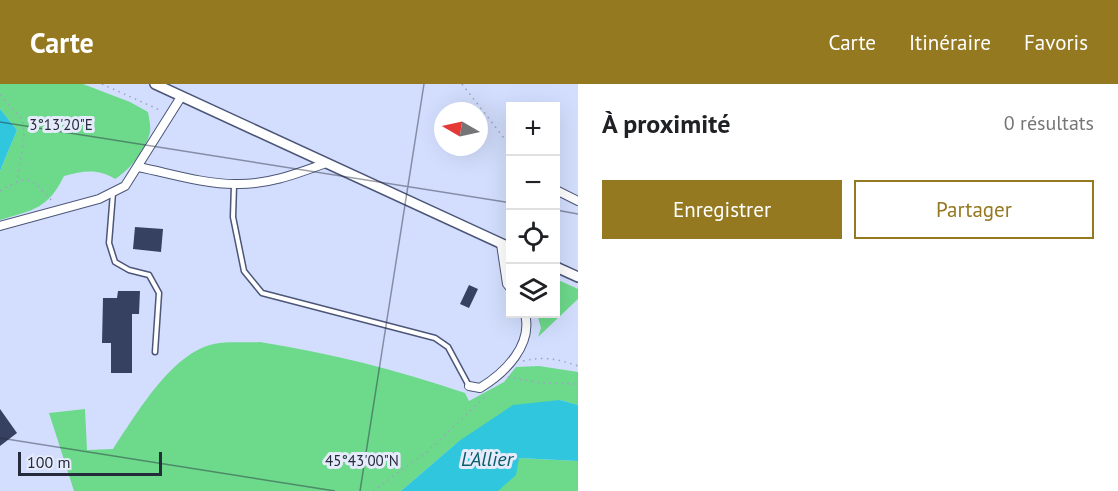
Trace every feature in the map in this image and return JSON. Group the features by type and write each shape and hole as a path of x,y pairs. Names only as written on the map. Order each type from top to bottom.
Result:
{"street":[{"path":"155,84 506,246"},
{"path":"0,226 99,199 125,186 181,97"},
{"path":"138,167 234,185 288,176 326,163"},
{"path":"560,192 578,201"},
{"path":"560,269 578,277"},
{"path":"469,386 480,388 496,379 517,354 528,332 526,318"}],"lane":[{"path":"234,185 233,217 244,271 262,293 435,338 448,347 469,386"},
{"path":"113,192 109,243 115,262 129,270 148,275 159,293 155,352"}],"path":[{"path":"102,84 145,101 170,116"},
{"path":"462,84 506,142"},
{"path":"0,95 23,120 24,140 17,180"},
{"path":"0,191 17,180 39,185 61,210"},
{"path":"519,362 539,357 559,359 578,366"},
{"path":"507,376 541,383 578,384"},
{"path":"373,491 428,451 493,389"}],"green space":[{"path":"0,84 83,84 130,102 148,112 150,132 148,139 132,165 115,179 103,173 90,172 64,176 52,195 38,207 0,220 0,171 17,130 0,109"},
{"path":"560,281 578,289 578,299 560,316"},
{"path":"538,318 558,318 538,337 541,328"},
{"path":"260,342 312,351 415,377 465,393 469,401 504,382 516,367 539,366 578,372 578,405 560,400 459,441 401,491 74,491 49,413 85,409 87,450 113,449 156,387 183,359 214,344"},
{"path":"519,458 578,461 578,491 498,491"}],"water":[{"path":"0,109 17,130 0,171"},
{"name":"L'Allier","path":"560,400 578,405 578,461 519,458 516,475 498,491 401,491 459,441 513,405"}],"building":[{"path":"135,227 163,229 161,252 133,249"},
{"path":"469,285 478,289 469,308 460,304"},
{"path":"118,291 140,291 139,314 132,314 132,373 111,373 111,343 102,343 103,298 117,298"},
{"path":"0,409 17,433 0,446"}]}
